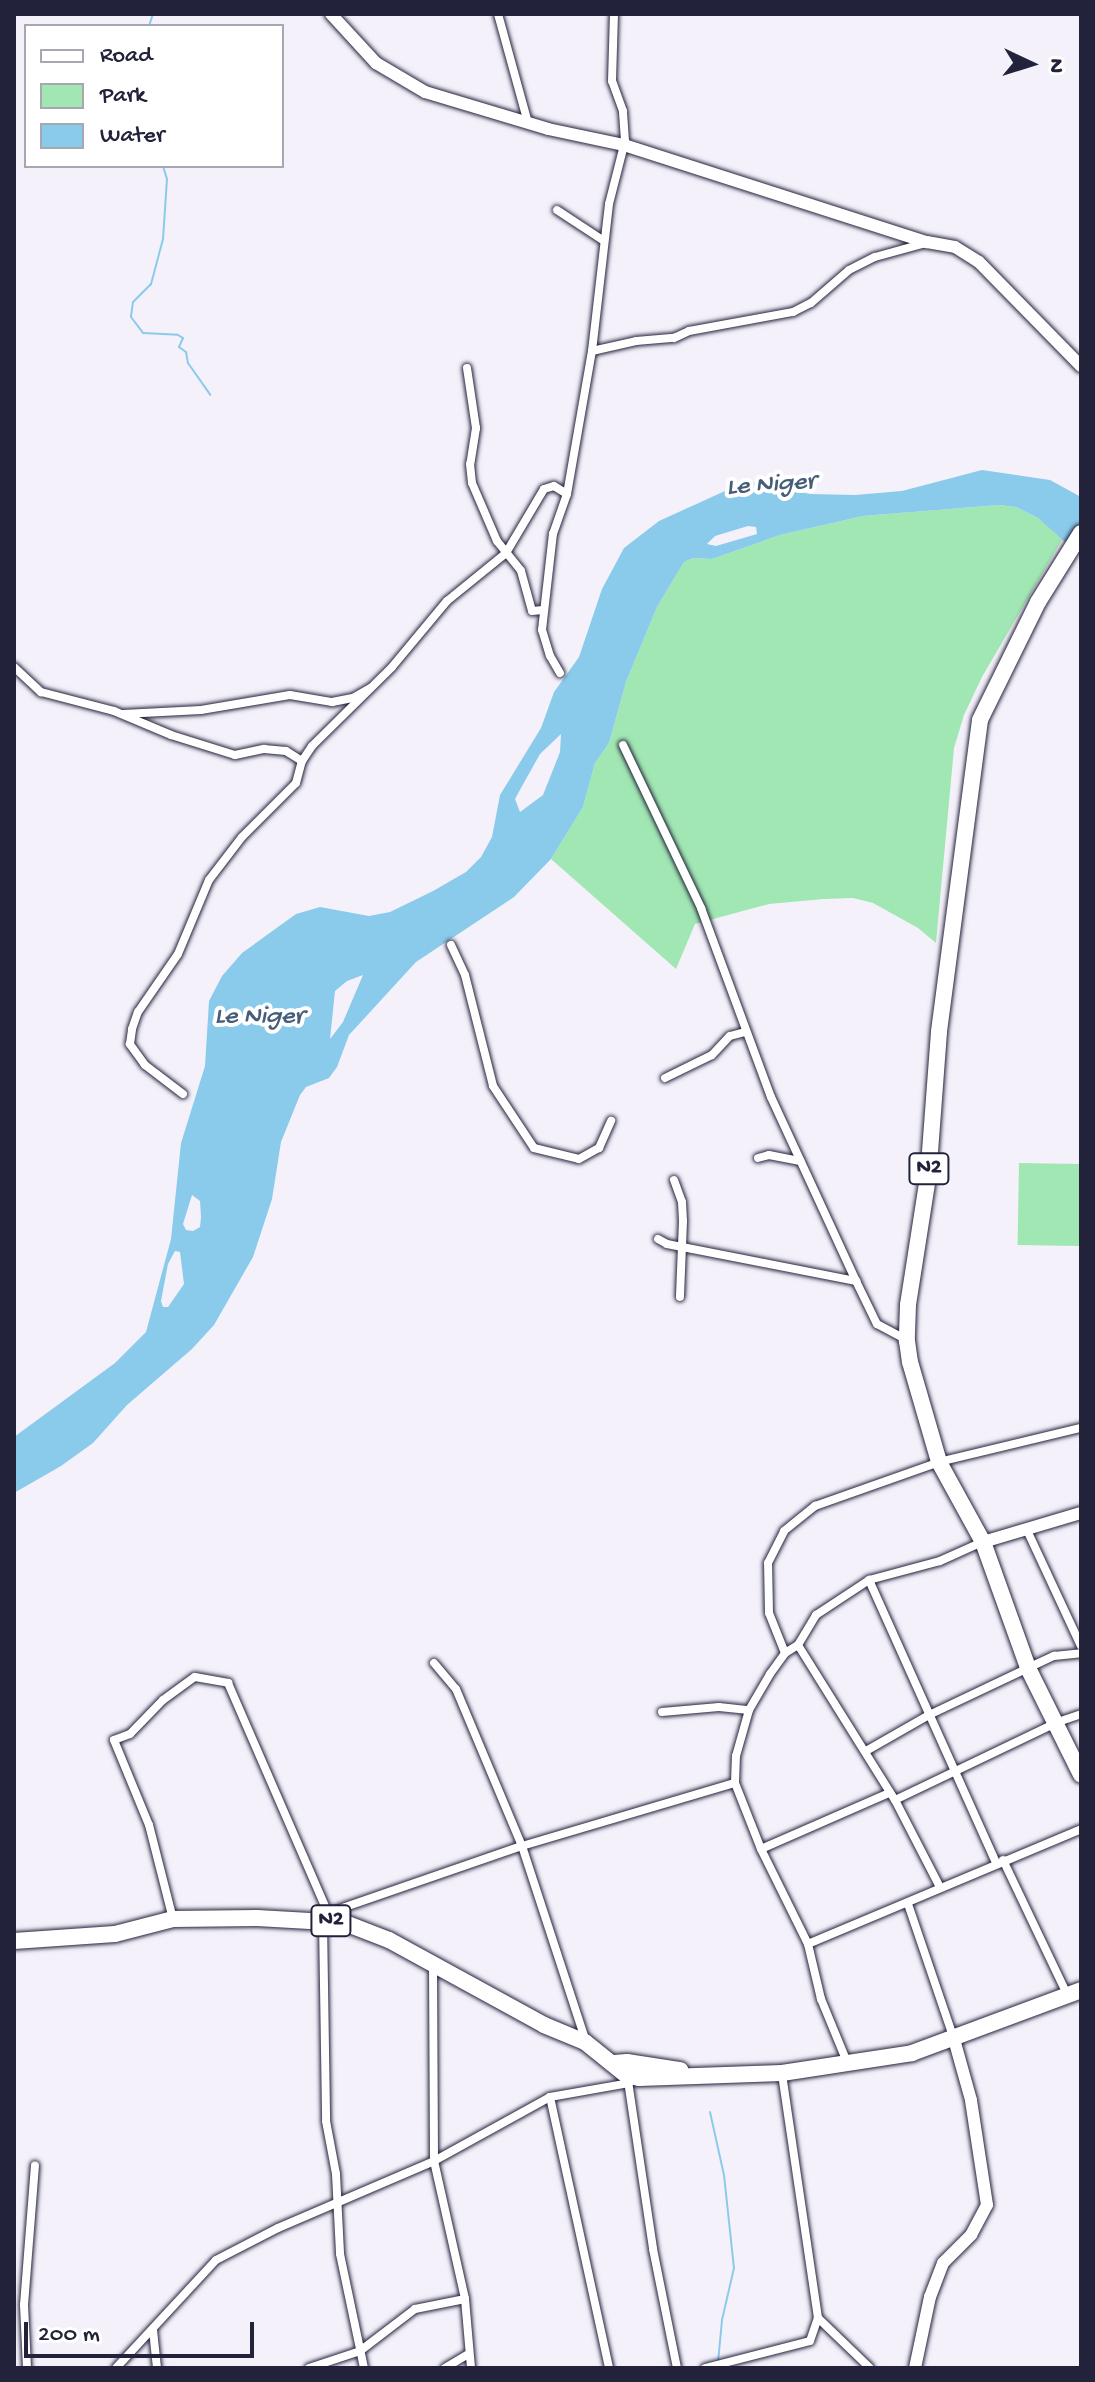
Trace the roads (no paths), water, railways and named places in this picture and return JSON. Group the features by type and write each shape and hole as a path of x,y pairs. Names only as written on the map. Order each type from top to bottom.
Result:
{"highway":[{"name":"N2","path":"1081,533 1072,552 1038,602 980,720 939,1032 928,1177 908,1305 907,1341 910,1362 939,1462 983,1542 1028,1668 1058,1722 1081,1775"},
{"name":"N2","path":"14,1941 115,1934 173,1919 325,1917 389,1940 433,1967 585,2042 624,2070"},
{"path":"624,2070 639,2078 782,2073 912,2053 1074,1991"}],"street":[{"path":"331,14 376,63 425,92 528,123 624,145 927,242 955,247 979,262 1081,366"},
{"path":"498,14 528,123"},
{"path":"560,673 542,630 543,610 553,534 567,494 592,351 609,204 624,145 623,111 612,81 610,55 614,14"},
{"path":"557,210 604,241"},
{"path":"592,351 636,341 674,338 689,331 793,312 811,303 849,270 875,257 927,242"},
{"path":"467,368 476,428 470,464 472,483 497,541 521,571 532,611 543,610"},
{"path":"183,1094 145,1065 130,1044 138,1012 178,954 209,880 242,837 296,783 302,761 372,688 447,601 506,553 544,489 554,486 567,494"},
{"path":"14,667 41,692 122,715 171,735 235,755 264,749 286,751 302,761"},
{"path":"122,715 201,710 290,695 332,702 353,698 365,688 372,688"},
{"path":"623,745 701,908 745,1032 856,1281 877,1324 907,1341"},
{"path":"451,945 464,972 493,1086 534,1148 579,1159 599,1148 611,1121"},
{"path":"665,1078 712,1055 730,1036 745,1032"},
{"path":"758,1158 769,1155 800,1161"},
{"path":"674,1180 682,1202 680,1297"},
{"path":"658,1239 856,1281"},
{"path":"785,1653 769,1613 766,1587 768,1563 784,1531 815,1506 939,1462 1081,1428"},
{"path":"847,2062 821,1999 808,1944 761,1849 735,1783 736,1756 749,1710 785,1653 798,1645 816,1615 869,1580 940,1561 983,1542 1081,1513"},
{"path":"1026,1528 1081,1646"},
{"path":"869,1580 953,1771 999,1861 1074,1991"},
{"path":"798,1645 866,1751 940,1887"},
{"path":"866,1751 929,1715 1054,1656 1081,1653"},
{"path":"434,1663 456,1689 522,1846 585,2042"},
{"path":"173,1919 149,1825 114,1740 130,1734 163,1700 195,1677 228,1683 325,1917 326,2121 336,2174 340,2254 364,2368"},
{"path":"662,1712 719,1707 749,1710"},
{"path":"761,1849 953,1771 1081,1714"},
{"path":"325,1917 522,1846 735,1783"},
{"path":"808,1944 1081,1829"},
{"path":"908,1904 954,2039 971,2100 987,2205 971,2235 943,2263 930,2297 915,2368"},
{"path":"433,1967 434,2161 465,2299 467,2355 471,2368"},
{"path":"116,2368 216,2260 434,2161 550,2097 624,2070 653,2249 677,2368"},
{"path":"705,2368 810,2341 818,2318 782,2073"},
{"path":"550,2097 609,2368"},
{"path":"27,2368 24,2305 35,2165"},
{"path":"309,2368 360,2351 415,2309 465,2299"},
{"path":"818,2318 870,2368"},
{"path":"153,2330 157,2368"},
{"path":"445,2368 467,2355"}],"water":[{"name":"Le Niger","path":"982,470 1050,480 1081,497 1081,556 1038,518 1016,507 999,505 863,516 780,535 712,559 693,558 684,562 657,607 626,682 609,743 595,763 583,807 551,859 514,897 416,962 349,1035 337,1067 329,1078 306,1087 300,1095 281,1142 272,1199 253,1257 214,1325 192,1349 127,1405 93,1443 14,1493 14,1437 115,1363 146,1332 171,1239 181,1143 205,1066 209,1001 222,976 242,953 296,914 320,907 369,916 390,912 466,872 481,857 492,837 500,795 541,728 554,692 579,657 602,589 624,548 659,521 747,481 810,494 855,495 902,491","holes":["748,526 756,527 757,534 716,546 707,544 715,536","561,734 560,752 543,795 520,812 515,799 540,754","363,975 343,1022 330,1039 335,991 347,981","192,1195 200,1201 200,1227 193,1231 186,1230 183,1224","175,1251 180,1252 184,1284 168,1307 163,1307 161,1301 168,1264"]}],"waterway":[{"path":"150,24 153,14"},
{"path":"164,168 167,179 163,239 151,284 133,302 131,317 143,333 183,338 179,347 186,352 188,363 210,395"},
{"path":"710,2112 724,2175 734,2268 722,2320 718,2362"}]}
